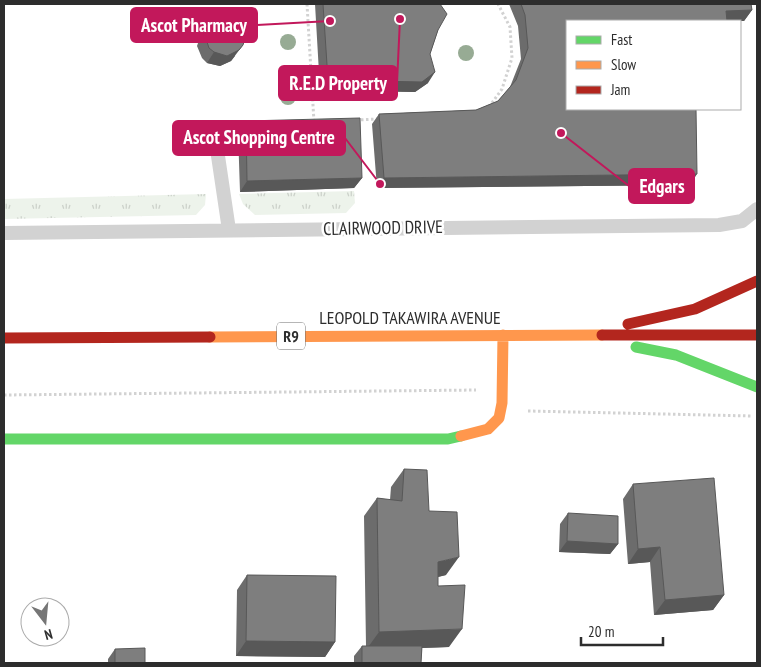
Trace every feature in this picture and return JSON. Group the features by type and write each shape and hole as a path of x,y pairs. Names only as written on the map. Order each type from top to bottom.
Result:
{"main road":[{"path":"578,334 695,309 757,281"},
{"path":"578,334 676,355 757,387"},
{"name":"LEOPOLD TAKAWIRA AVENUE","path":"4,338 578,334 757,335"},
{"path":"4,439 448,439 488,429 499,418 502,403 503,335"}],"lane":[{"path":"218,156 229,230"},
{"name":"CLAIRWOOD DRIVE","path":"4,232 720,225 742,221 757,209"}],"path":[{"path":"307,4 314,122 323,122"},
{"path":"487,109 502,88 512,58 510,27 498,4"},
{"path":"352,121 380,119"},
{"path":"222,126 250,125"},
{"path":"4,395 502,389 523,411 757,416"}],"green space":[{"path":"354,191 355,203 346,213 255,215 243,204 239,194"},
{"path":"206,194 205,205 196,215 4,219 4,199"}],"building":[{"path":"323,4 440,4 447,14 438,30 430,54 435,72 422,82 328,80"},
{"path":"521,4 751,4 752,10 726,11 727,20 566,20 566,110 696,110 697,174 384,178 379,114 476,110 498,101 516,80 528,48 525,15"},
{"path":"227,15 239,20 245,32 245,39 239,50 227,56 214,52 209,48 205,36 209,23 220,16"},
{"path":"360,118 362,178 247,181 246,121"},
{"path":"404,469 427,470 429,511 457,512 459,557 438,562 438,586 465,585 462,629 379,632 377,498 402,501"},
{"path":"714,478 724,595 665,600 660,547 638,549 633,484"},
{"path":"568,513 618,516 618,544 567,541"},
{"path":"247,575 336,576 335,642 246,641"},
{"path":"362,646 422,646 421,663 362,663"},
{"path":"145,648 145,663 115,663 115,649"}],"traffic: fast":[{"path":"636,347 676,355 757,387"},
{"path":"4,439 448,439 461,436"}],"traffic: slow":[{"path":"461,436 488,429 499,418 502,403 503,335"},
{"path":"210,337 602,335"}],"traffic: jam":[{"path":"628,324 695,309 757,281"},
{"path":"602,335 757,335"},
{"path":"4,338 210,337"}],"place":[{"name":"R.E.D Property","path":"400,19"},
{"name":"Ascot Pharmacy","path":"330,21"},
{"name":"Edgars","path":"561,133"},
{"name":"Ascot Shopping Centre","path":"380,184"}]}
